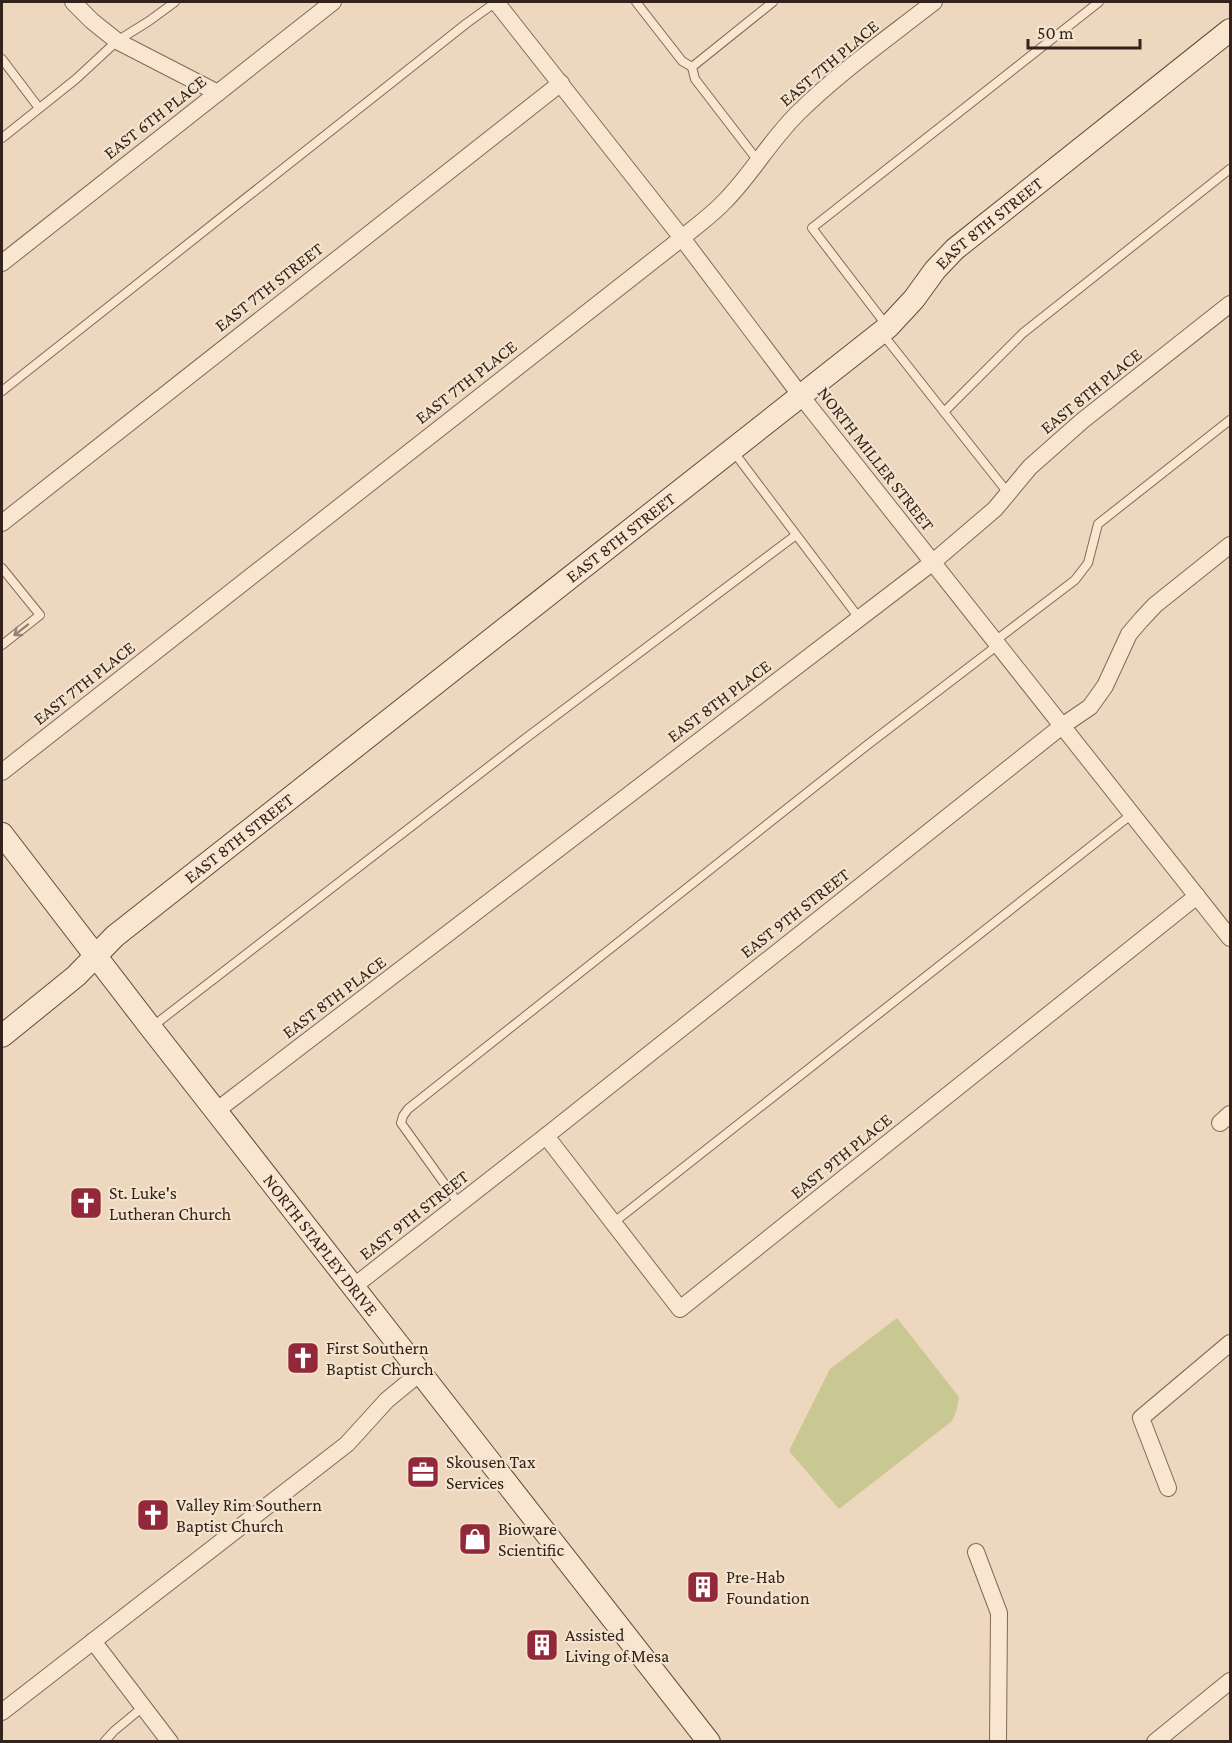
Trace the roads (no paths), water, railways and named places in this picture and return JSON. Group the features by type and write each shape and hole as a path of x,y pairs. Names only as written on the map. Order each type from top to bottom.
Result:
{"street":[{"path":"73,2 117,41 218,93"},
{"name":"EAST 6TH PLACE","path":"2,263 333,2"},
{"name":"NORTH MILLER STREET","path":"496,2 682,238 801,396 1229,934"},
{"name":"EAST 7TH PLACE","path":"2,772 682,238 723,203 769,144 797,114 934,2"},
{"name":"EAST 8TH STREET","path":"2,1036 76,976 125,928 884,330 914,299 935,270 955,249 1230,30"},
{"name":"EAST 7TH STREET","path":"2,523 561,83"},
{"name":"EAST 8TH PLACE","path":"216,1111 933,562 995,509 1030,467 1082,421 1230,304"},
{"name":"EAST 9TH STREET","path":"353,1287 1062,726 1090,707 1105,686 1129,634 1141,620 1155,605 1230,545"},
{"name":"NORTH STAPLEY DRIVE","path":"2,834 709,1742"},
{"name":"EAST 9TH PLACE","path":"546,1136 680,1309 1197,896"},
{"path":"1168,1488 1141,1418 1230,1343"},
{"path":"2,1712 347,1444 387,1400 421,1372"},
{"path":"976,1552 999,1613 998,1742"},
{"path":"93,1641 170,1742"},
{"path":"1155,1742 1230,1682"}],"lane":[{"path":"2,138 76,79 117,41 175,2"},
{"path":"2,391 496,2"},
{"path":"636,2 682,61 692,67 695,79 701,88 758,161"},
{"path":"692,67 773,2"},
{"path":"1008,493 944,412 812,228 1099,2"},
{"path":"2,59 39,108"},
{"path":"944,412 1023,333 1230,169"},
{"path":"459,1204 401,1123 408,1109 1075,580 1088,563 1098,524 1230,420"},
{"path":"732,450 860,618"},
{"path":"151,1028 522,741 796,536"},
{"path":"2,568 40,615 2,645"},
{"path":"613,1223 1132,814"},
{"path":"105,1742 114,1731 143,1707"}],"place":[{"name":"St. Luke's Lutheran Church","path":"86,1203"},
{"name":"First Southern Baptist Church","path":"303,1358"},
{"name":"Skousen Tax Services","path":"423,1472"},
{"name":"Valley Rim Southern Baptist Church","path":"153,1515"},
{"name":"Bioware Scientific","path":"475,1539"},
{"name":"Pre-Hab Foundation","path":"703,1587"},
{"name":"Assisted Living of Mesa","path":"542,1645"}]}
